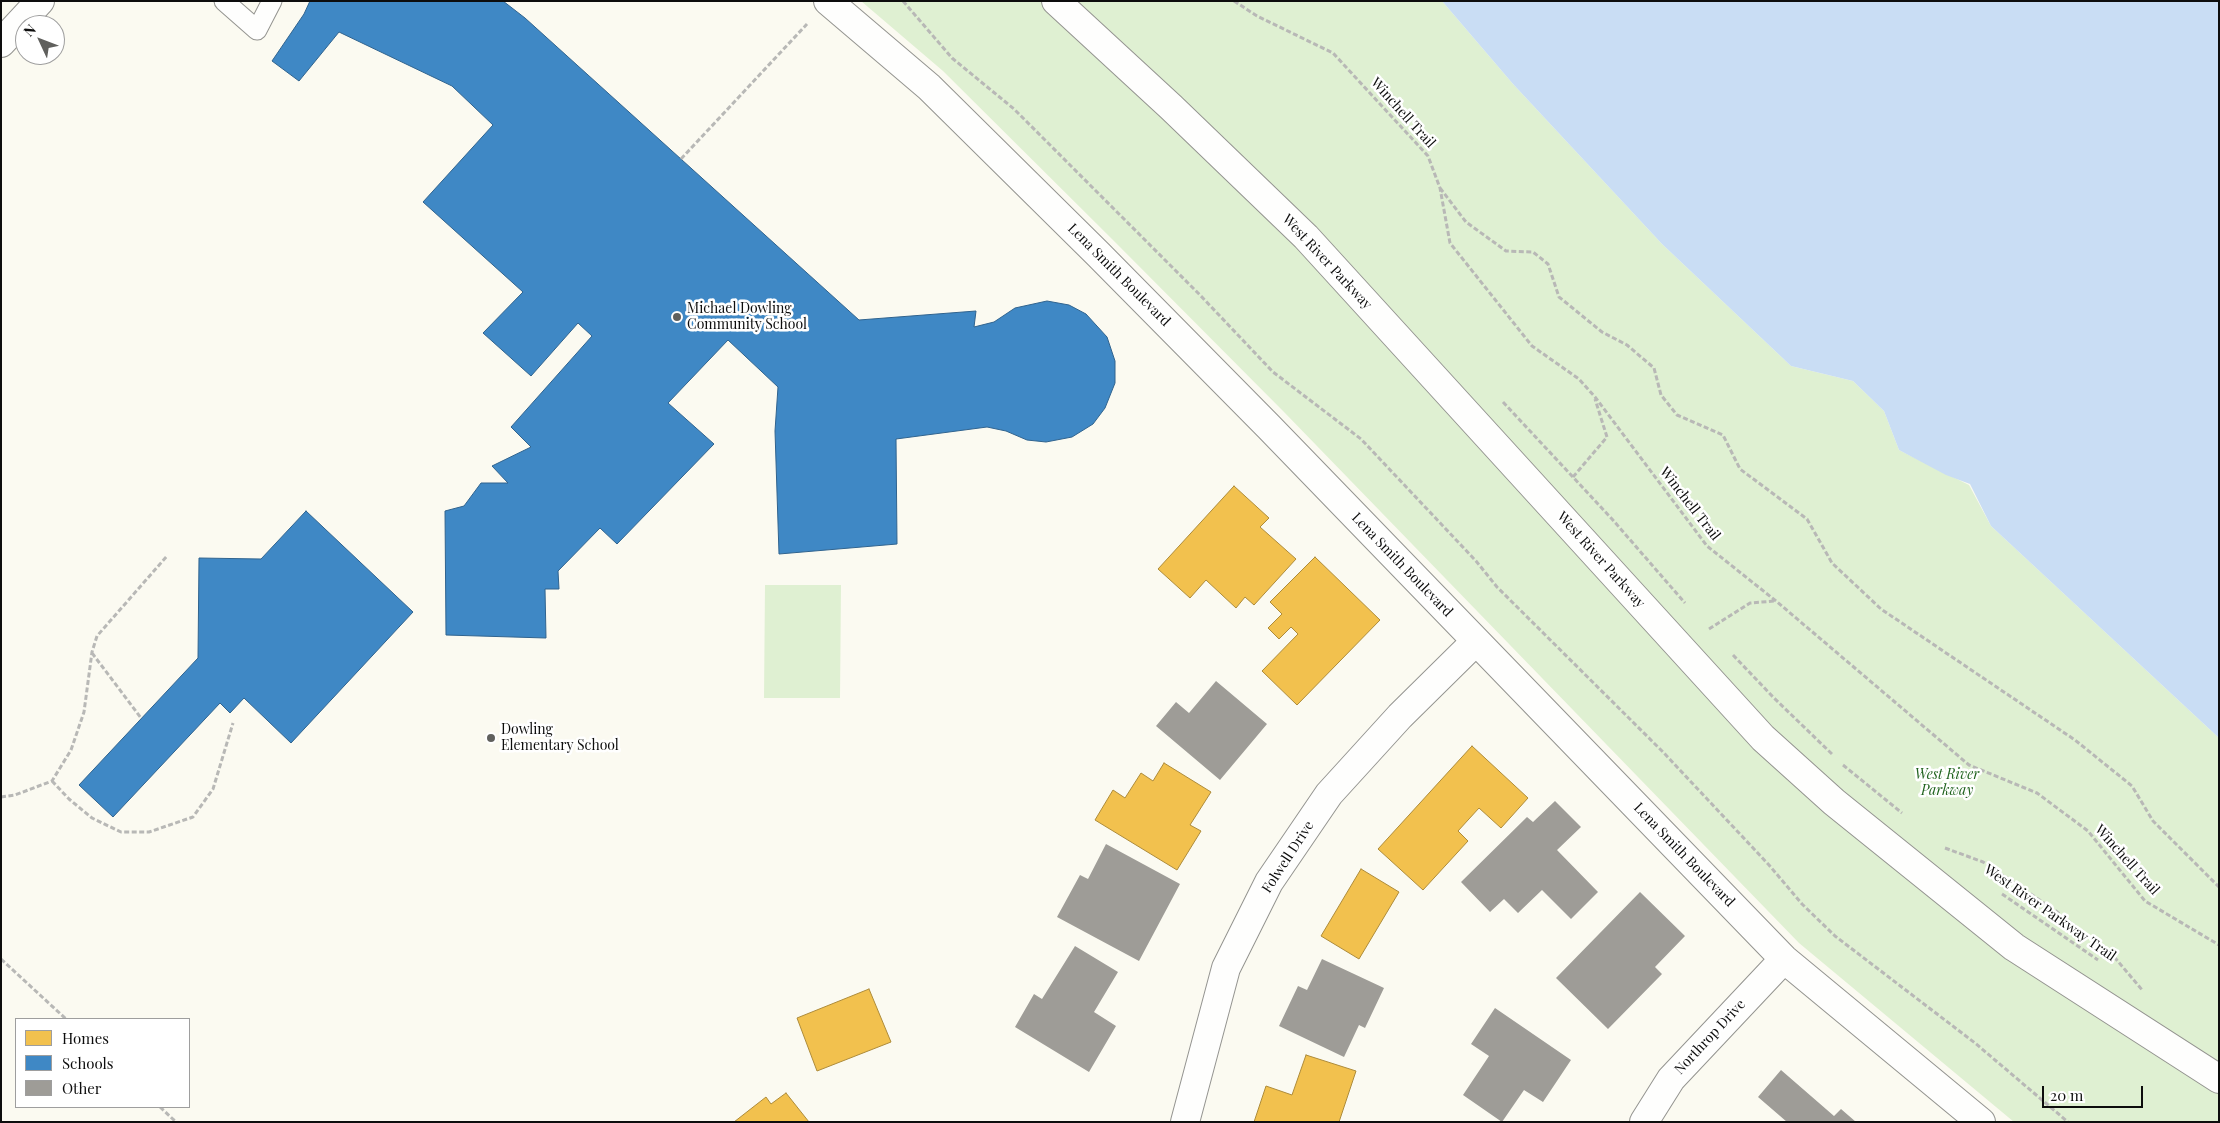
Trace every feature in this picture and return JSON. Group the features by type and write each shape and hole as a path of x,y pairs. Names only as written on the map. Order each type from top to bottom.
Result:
{"street":[{"path":"1,43 40,1"},
{"name":"Lena Smith Boulevard","path":"828,1 928,87 1098,254 1269,427 1475,642 1784,959 1981,1122"},
{"name":"West River Parkway","path":"1056,1 1171,106 1306,237 1770,745 1834,802 2014,947 2219,1079"},
{"name":"Folwell Drive","path":"1185,1122 1226,968 1269,882 1329,794 1400,716 1475,642"},
{"name":"Northrop Drive","path":"1644,1122 1671,1079 1784,959"}],"lane":[{"path":"224,1 257,30 272,1"}],"path":[{"path":"903,1 952,58 1014,109 1200,295 1272,372 1360,439 1476,561 1497,587 1663,752 1769,865 1802,904 1835,936 1975,1044 2068,1122"},
{"name":"Winchell Trail","path":"1234,1 1257,16 1333,53 1428,156 1440,188 1450,243 1532,346 1578,379 1595,397 1707,546 1776,601 1969,765 2037,793 2088,831 2144,901 2219,945"},
{"path":"681,159 809,22"},
{"path":"1440,188 1466,222 1506,252 1533,252 1548,264 1559,297 1602,332 1627,345 1654,368 1661,396 1677,415 1723,435 1740,469 1808,519 1832,563 1881,609 2075,740 2132,786 2153,821 2219,887"},
{"path":"1573,477 1607,437 1595,397"},
{"path":"1,797 16,795 52,781 71,750 84,712 92,652 97,636 167,556"},
{"path":"1709,629 1750,603 1776,601"},
{"path":"92,652 141,718"},
{"path":"52,781 69,799 92,818 121,832 149,832 193,817 213,789 233,723"},
{"path":"1960,861 1945,848 1983,862 2056,911 2116,959 2145,993 2129,982"},
{"name":"West River Parkway Trail","path":"1998,892 2104,965"},
{"path":"1,959 65,1018"},
{"path":"161,1108 176,1122"}],"green space":[{"name":"West River Parkway","path":"861,1 1442,1 1513,84 1662,244 1791,366 1853,381 1884,411 1899,450 1969,485 1991,526 2219,738 2219,1122 2014,1122 1799,943 1284,412 1112,239 943,71"},
{"path":"765,585 841,585 840,698 764,698"}],"water":[{"path":"1442,1 2219,1 2219,738 1991,526 1970,484 1946,475 1899,450 1884,411 1853,381 1791,366 1662,244 1513,84"}],"building: Homes":[{"path":"1234,486 1269,518 1260,527 1296,559 1254,605 1245,597 1236,608 1206,580 1190,598 1158,569"},
{"path":"1315,557 1380,620 1297,705 1262,671 1298,634 1291,627 1279,639 1268,628 1282,614 1270,602"},
{"path":"1472,746 1528,798 1501,828 1479,808 1458,831 1468,841 1423,890 1378,849"},
{"path":"1164,763 1211,792 1190,825 1201,831 1177,870 1095,820 1113,790 1125,798 1141,773 1153,781"},
{"path":"1361,869 1399,892 1359,959 1321,936"},
{"path":"869,989 891,1042 817,1071 797,1018"},
{"path":"1306,1055 1356,1071 1339,1122 1254,1122 1266,1086 1292,1095"},
{"path":"786,1093 809,1122 734,1122 766,1097 771,1104"}],"building: Schools":[{"name":"Michael Dowling Community School","path":"310,1 503,1 525,18 859,320 976,311 974,327 994,322 1015,308 1047,301 1069,305 1086,314 1107,337 1115,361 1115,383 1105,408 1093,424 1072,437 1046,442 1027,440 1006,431 987,427 896,439 897,544 779,554 775,431 778,387 728,340 668,403 714,444 617,544 600,528 558,571 559,589 545,589 546,638 446,635 445,511 464,506 481,483 508,483 492,466 531,447 511,427 592,336 578,323 531,376 483,333 523,292 423,202 493,125 452,86 339,32 299,81 272,61 304,14"},
{"path":"306,511 413,612 291,743 244,698 230,713 220,703 113,817 79,785 198,658 199,558 261,559"}],"building: Other":[{"path":"1216,681 1267,724 1220,780 1156,726 1176,702 1189,713"},
{"path":"1555,801 1581,827 1557,850 1598,892 1571,919 1542,890 1518,913 1504,899 1490,912 1461,882 1527,817 1533,822"},
{"path":"1106,844 1180,884 1139,961 1057,917 1080,875 1088,879"},
{"path":"1640,892 1685,936 1655,967 1662,974 1608,1029 1556,978"},
{"path":"1075,946 1118,972 1094,1012 1116,1026 1089,1072 1015,1027 1034,994 1042,999"},
{"path":"1322,959 1384,988 1365,1028 1359,1025 1344,1057 1279,1026 1298,986 1307,990"},
{"path":"1495,1008 1571,1060 1543,1102 1524,1090 1502,1122 1463,1095 1489,1056 1471,1044"},
{"path":"1781,1070 1834,1116 1841,1109 1856,1122 1787,1122 1758,1097"}],"place":[{"name":"Michael Dowling Community School","path":"677,317"},
{"name":"Dowling Elementary School","path":"491,738"}]}
